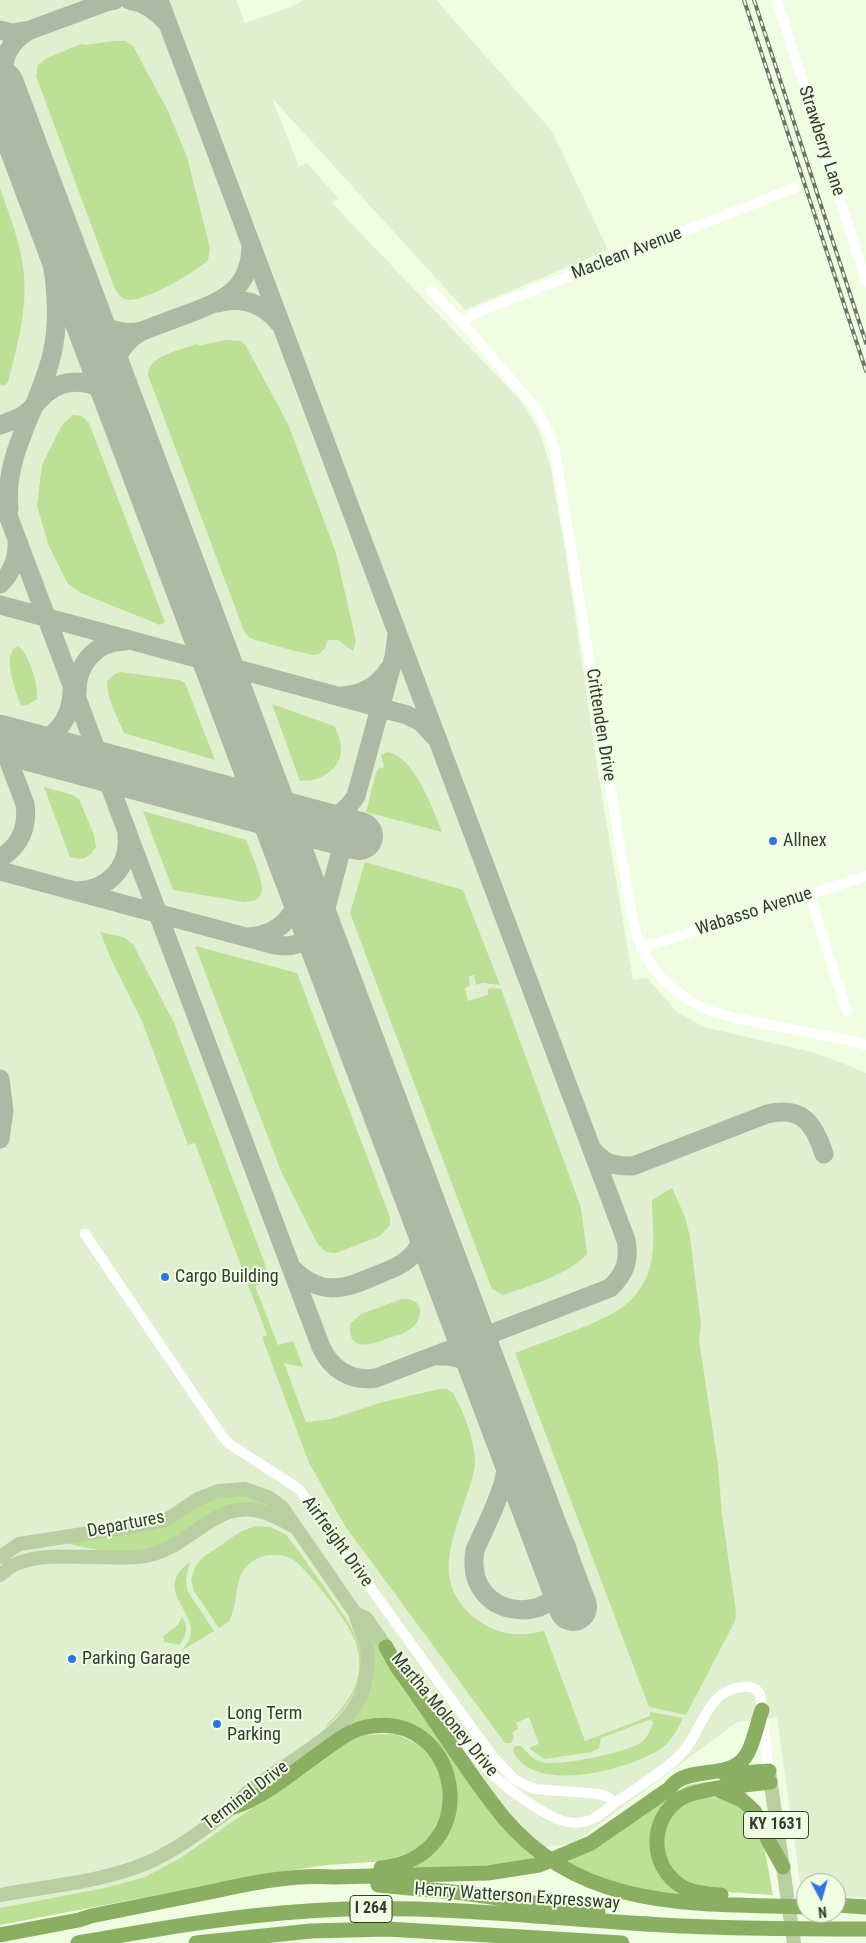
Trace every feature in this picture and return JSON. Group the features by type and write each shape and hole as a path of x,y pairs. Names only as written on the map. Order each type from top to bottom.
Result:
{"highway":[{"path":"386,1647 397,1667 486,1795 505,1819 529,1843 555,1862 580,1877 610,1889 646,1898 691,1903 796,1903"},
{"path":"318,1875 488,1873 524,1869 574,1852 591,1844 669,1789 676,1781 739,1764 749,1752 761,1703"},
{"path":"0,1935 279,1879 406,1863 426,1850 435,1841 448,1817 450,1792 444,1766 430,1746 411,1732 393,1726 375,1726 357,1729 341,1737 254,1800 234,1806"},
{"path":"669,1789 696,1779 737,1772 769,1777"},
{"path":"769,1777 718,1790 687,1795 676,1802 665,1813 657,1832 656,1844 662,1867 672,1880 692,1891 796,1906"},
{"path":"718,1790 742,1800 753,1810 761,1821 768,1840 783,1867"},
{"path":"79,1920 92,1922 260,1891 330,1884 370,1884 420,1888 579,1909 666,1925"},
{"path":"846,1906 866,1907"},
{"name":"Henry Watterson Expressway","path":"78,1943 216,1919 346,1909 446,1910 666,1925 866,1929"},
{"name":"I 264","path":"196,1943 311,1931 387,1929 622,1943"}],"main road":[{"name":"Departures","path":"0,1557 19,1544 154,1523 178,1513 209,1494 233,1489 257,1492 273,1500 282,1507 294,1526"},
{"name":"Terminal Drive","path":"0,1575 15,1564 34,1559 124,1558 152,1555 180,1543 221,1515 240,1510 254,1510 267,1513 294,1526 355,1613 364,1637 368,1657 365,1683 356,1705 326,1736 248,1792 234,1806 174,1848 148,1862 116,1874 0,1895"},
{"path":"355,1613 366,1618 386,1647"},
{"name":"KY 1631","path":"769,1777 794,1943"}],"street":[{"name":"Strawberry Lane","path":"777,0 866,282"},
{"name":"Maclean Avenue","path":"461,322 478,312 794,188"},
{"name":"Crittenden Drive","path":"431,290 538,411 549,433 555,451 627,892 635,929 642,948 653,967 671,987 690,1001 710,1011 735,1018 866,1045"},
{"name":"Wabasso Avenue","path":"642,948 866,876"},
{"path":"809,894 847,1011"},
{"name":"Airfreight Drive","path":"85,1234 222,1436 298,1489 493,1757 519,1782 535,1789 598,1794 608,1797 615,1803"},
{"name":"Martha Moloney Drive","path":"386,1647 469,1751 512,1792 546,1814 571,1823 596,1818 683,1752 709,1708 721,1695 731,1689 748,1687 756,1689 761,1703"},
{"name":"KY 1631","path":"761,1703 769,1777"}],"shaded area":[{"path":"0,0 236,0 245,23 291,7 304,0 436,0 552,131 608,250 465,310 272,98 299,167 307,163 338,198 332,203 521,401 539,430 550,465 566,554 598,772 633,980 647,978 677,1012 704,1027 812,1052 866,1073 866,1897 846,1897 846,1873 799,1873 777,1717 737,1722 574,1843 501,1853 440,1858 341,1859 0,1911"}],"green space":[{"path":"125,41 133,46 168,111 187,157 210,248 208,260 193,272 148,295 130,300 121,297 115,289 36,76 38,65 47,58 81,44"},
{"path":"0,188 18,243 23,265 25,289 18,343 8,382 4,386 0,384"},
{"path":"225,340 242,341 246,346 288,424 336,553 356,641 353,651 338,640 328,640 325,648 319,654 313,655 255,640 244,631 148,375 149,368 167,354 197,344 198,346"},
{"path":"73,415 82,416 89,423 165,622 160,625 81,593 68,584 48,544 37,505 42,465 62,425"},
{"path":"18,646 29,663 35,679 37,694 37,699 21,706 13,682 10,664 10,656"},
{"path":"120,672 179,680 185,683 215,760 124,733 107,688 107,681"},
{"path":"272,704 334,726 341,749 338,763 334,768 317,779 300,781"},
{"path":"388,752 398,756 415,774 428,798 442,832 366,812 376,773 378,769 384,767 381,755"},
{"path":"44,787 73,795 79,799 94,835 96,847 90,855 82,859 70,857"},
{"path":"143,811 246,840 261,883 260,896 254,900 244,902 173,890"},
{"path":"365,862 463,890 500,985 483,983 476,985 474,975 469,976 470,986 465,988 468,1001 488,995 488,989 501,989 581,1208 587,1254 579,1262 559,1274 503,1295 492,1289 350,913"},
{"path":"100,932 123,937 133,944 174,1023 271,1280 255,1286 278,1345 293,1341 303,1367 284,1363 306,1422 331,1419 383,1402 440,1389 446,1389 453,1393 468,1426 475,1461 472,1478 451,1545 450,1577 454,1592 464,1607 486,1626 510,1634 544,1631 585,1741 650,1716 650,1712 683,1718 673,1737 662,1748 643,1758 608,1770 569,1776 551,1775 534,1770 521,1762 513,1752 515,1746 521,1746 536,1760 550,1763 578,1760 624,1750 643,1741 650,1732 653,1721 649,1720 601,1738 599,1748 592,1752 545,1759 531,1750 530,1747 539,1744 529,1717 516,1723 518,1729 512,1733 514,1737 511,1743 505,1743 345,1526 309,1463 262,1337 267,1335 195,1143 188,1145 142,1021 111,959"},
{"path":"195,946 297,973 390,1217 390,1225 380,1236 336,1253 326,1252 317,1243 281,1171"},
{"path":"672,1188 685,1217 690,1237 701,1325 699,1340 718,1465 722,1515 736,1612 735,1621 686,1715 649,1707 515,1353 603,1319 625,1305 634,1296 642,1286 652,1258 652,1200"},
{"path":"402,1299 410,1299 419,1305 420,1315 415,1325 399,1335 375,1343 362,1345 353,1339 350,1333 350,1324 361,1314"},
{"path":"225,1494 252,1497 276,1509 255,1504 239,1504 226,1507 165,1543 140,1550 101,1550 63,1542 103,1537"},
{"path":"255,1526 271,1527 286,1535 345,1617 359,1647 361,1673 358,1685 345,1707 326,1727 347,1701 355,1687 359,1670 359,1657 353,1636 343,1619 306,1572 292,1559 281,1555 264,1556 249,1564 238,1582 229,1621 219,1628 194,1591 191,1580 195,1567 202,1558 240,1532"},
{"path":"190,1562 186,1578 187,1590 214,1631 181,1651 190,1639 191,1627 177,1596 175,1585 178,1574"},
{"path":"182,1617 186,1628 182,1642 179,1645 164,1642 163,1636 178,1625"},
{"path":"370,1634 541,1859 517,1865 409,1868 423,1860 439,1845 456,1808 456,1784 451,1767 443,1751 435,1742 391,1720 375,1719 350,1724 364,1704 372,1682 374,1659"},
{"path":"396,1734 419,1745 432,1758 442,1778 442,1811 432,1833 418,1849 387,1861 328,1865 278,1872 0,1925 0,1908 105,1888 145,1877 182,1857 345,1743 364,1735"},
{"path":"742,1776 694,1789 653,1839 688,1895 636,1891 565,1863 607,1841 662,1800 688,1785"},
{"path":"702,1797 722,1799 737,1805 749,1815 763,1843 773,1895 704,1888 685,1881 676,1872 669,1862 665,1850 666,1826 672,1815 681,1806"}],"taxiway":[{"path":"0,30 12,33 30,30 115,0"},
{"path":"129,0 150,8 167,23"},
{"path":"0,494 321,1347 330,1362 350,1376 367,1379 376,1378 610,1288 623,1272 627,1260 626,1240 159,0"},
{"path":"8,101 4,80 5,61 13,44 30,30"},
{"path":"0,89 43,220 56,289 56,323 52,354 17,449 9,488 9,509"},
{"path":"61,241 85,306 95,319 102,324 117,331 125,332 142,331 203,308 225,297 234,290 246,273 250,261 251,246"},
{"path":"217,303 235,300 251,303 266,310 279,323"},
{"path":"122,405 116,382 116,363 124,346 142,331"},
{"path":"0,425 25,414 45,394 65,383 75,382 94,385 117,403 145,474"},
{"path":"0,584 8,575 13,564 17,541"},
{"path":"0,605 407,715 421,722 434,736"},
{"path":"245,803 318,821 335,816 348,806 356,796 394,657 397,635"},
{"path":"77,694 80,673 90,656 106,645 126,641"},
{"path":"342,696 363,692 375,685 389,669"},
{"path":"0,737 18,742 34,742 52,734 65,720 69,710 72,690"},
{"path":"0,738 25,804 26,812 22,835 13,848 0,858"},
{"path":"25,747 91,765 107,781"},
{"path":"249,937 270,932 279,927 292,912 296,903 298,893 296,875 279,830"},
{"path":"0,871 283,946 298,944 304,941 315,932 323,919 346,832"},
{"path":"77,891 88,890 98,886 115,875 125,858 127,836"},
{"path":"0,1079 4,1111 0,1139"},
{"path":"592,1149 610,1164 633,1166 767,1114 779,1112 798,1115 805,1119 816,1134 824,1154"},
{"path":"292,1268 305,1279 317,1285 329,1288 342,1287 394,1268 410,1257 420,1244 423,1229 422,1213 412,1178 399,1146"},
{"path":"438,1356 454,1357 473,1365 488,1382"},
{"path":"505,1427 508,1443 505,1475 495,1506 475,1550 475,1575 485,1593 500,1605 518,1610 537,1607 554,1598 565,1582 569,1559 564,1540 556,1530 540,1518"}],"runway":[{"path":"0,85 573,1607"},
{"path":"0,739 359,836"}],"railway":[{"path":"744,0 866,371"},
{"path":"754,0 866,343"}],"place":[{"name":"Allnex","path":"773,841"},
{"name":"Cargo Building","path":"165,1277"},
{"name":"Parking Garage","path":"72,1659"},
{"name":"Long Term Parking","path":"217,1724"}]}
